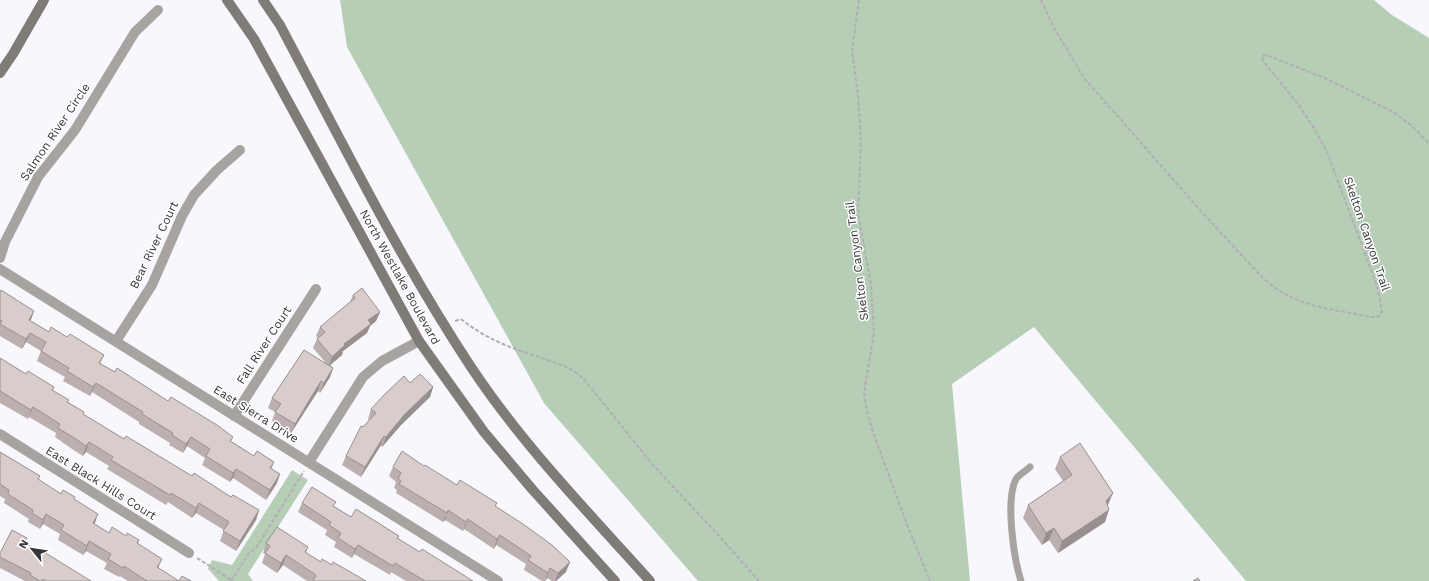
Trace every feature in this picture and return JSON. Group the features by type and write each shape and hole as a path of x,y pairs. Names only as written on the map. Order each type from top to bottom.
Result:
{"main road":[{"path":"0,73 13,54 44,0"},
{"name":"North Westlake Boulevard","path":"227,0 254,39 419,341 484,432 532,489 615,581"},
{"name":"North Westlake Boulevard","path":"264,0 280,25 407,264 471,367 514,426 562,483 650,581"}],"street":[{"name":"Salmon River Circle","path":"0,258 6,242 38,177 75,130 135,32 158,10"},
{"name":"Bear River Court","path":"116,341 152,285 182,216 194,195 216,170 240,150"},
{"name":"East Sierra Drive","path":"0,269 498,581"},
{"name":"Fall River Court","path":"234,416 316,289"},
{"path":"309,462 363,378 382,361 419,341"},
{"name":"East Black Hills Court","path":"0,434 189,553"}],"lane":[{"path":"1020,581 1011,530 1012,494 1016,479 1030,467"}],"path":[{"name":"Skelton Canyon Trail","path":"859,0 852,50 858,95 861,142 858,213 871,285 874,333 864,393 867,412 875,438 906,522 930,581"},
{"name":"Skelton Canyon Trail","path":"1041,0 1054,28 1084,78 1259,274 1269,284 1298,302 1370,317 1378,317 1382,312 1377,286 1327,152 1314,128 1263,61 1262,56 1266,55 1311,72 1393,112 1412,126 1429,144"},
{"path":"444,324 461,319 490,338 574,370 587,383 652,464 759,581"},
{"path":"189,553 232,581 249,553 256,548 309,462"}],"green space":[{"path":"340,0 1374,0 1392,15 1429,38 1429,581 1246,581 1034,327 952,384 970,581 698,581 544,403 347,47"},
{"path":"292,470 308,480 248,574 253,581 219,581 208,569 212,560 232,565"}],"building":[{"path":"362,288 380,312 368,320 371,324 344,344 345,345 332,357 317,339 325,332 320,327 355,298 353,295"},
{"path":"1,290 34,311 29,320 49,332 51,327 67,337 70,334 104,355 99,363 115,372 117,368 168,401 171,397 217,425 233,437 230,441 254,456 257,451 274,462 270,468 280,474 270,490 236,469 233,473 206,456 210,449 191,437 186,444 172,435 173,433 142,414 143,412 96,383 93,387 67,371 69,368 41,351 46,342 30,333 26,339 0,324 2,321 0,320"},
{"path":"304,350 333,368 324,383 321,381 295,424 275,412 281,404 272,398"},
{"path":"0,358 26,374 28,371 54,387 52,390 69,400 67,402 84,412 83,414 124,439 126,436 192,476 194,473 231,497 233,495 259,510 240,541 223,531 229,522 199,503 196,508 171,493 170,495 111,460 113,457 89,442 86,446 58,428 60,424 33,407 31,410 0,391"},
{"path":"420,374 433,387 404,415 386,437 384,436 365,467 346,456 361,426 363,427 376,413 371,409 404,376 410,383"},
{"path":"1080,443 1113,493 1106,501 1109,510 1062,541 1054,528 1046,533 1028,505 1072,475 1060,457"},
{"path":"402,451 457,485 460,480 497,503 495,506 552,545 570,562 558,573 550,568 548,573 528,560 531,556 500,535 497,539 468,519 466,522 448,510 447,513 399,484 401,481 398,479 401,473 393,467"},
{"path":"0,452 40,476 38,479 61,494 63,490 75,497 74,499 98,514 93,523 109,533 112,527 126,536 127,533 139,540 137,543 162,559 157,567 179,581 147,581 124,566 123,568 108,559 111,554 89,541 87,546 61,530 64,525 46,514 43,520 32,513 33,510 8,494 9,490 0,484"},
{"path":"312,487 336,502 333,506 351,517 356,509 399,536 397,538 420,552 422,549 473,581 425,581 395,563 393,566 358,545 355,549 338,538 341,533 329,525 331,522 302,503"},
{"path":"277,527 308,547 305,552 321,562 322,559 332,565 333,562 366,581 313,581 316,575 286,555 281,563 265,553 270,546 266,543"},
{"path":"12,530 27,538 24,543 43,553 44,552 91,581 46,581 43,579 40,581 30,575 31,573 0,557 0,553"},
{"path":"182,576 191,581 179,581"},
{"path":"1198,578 1200,581 1193,581"}]}
